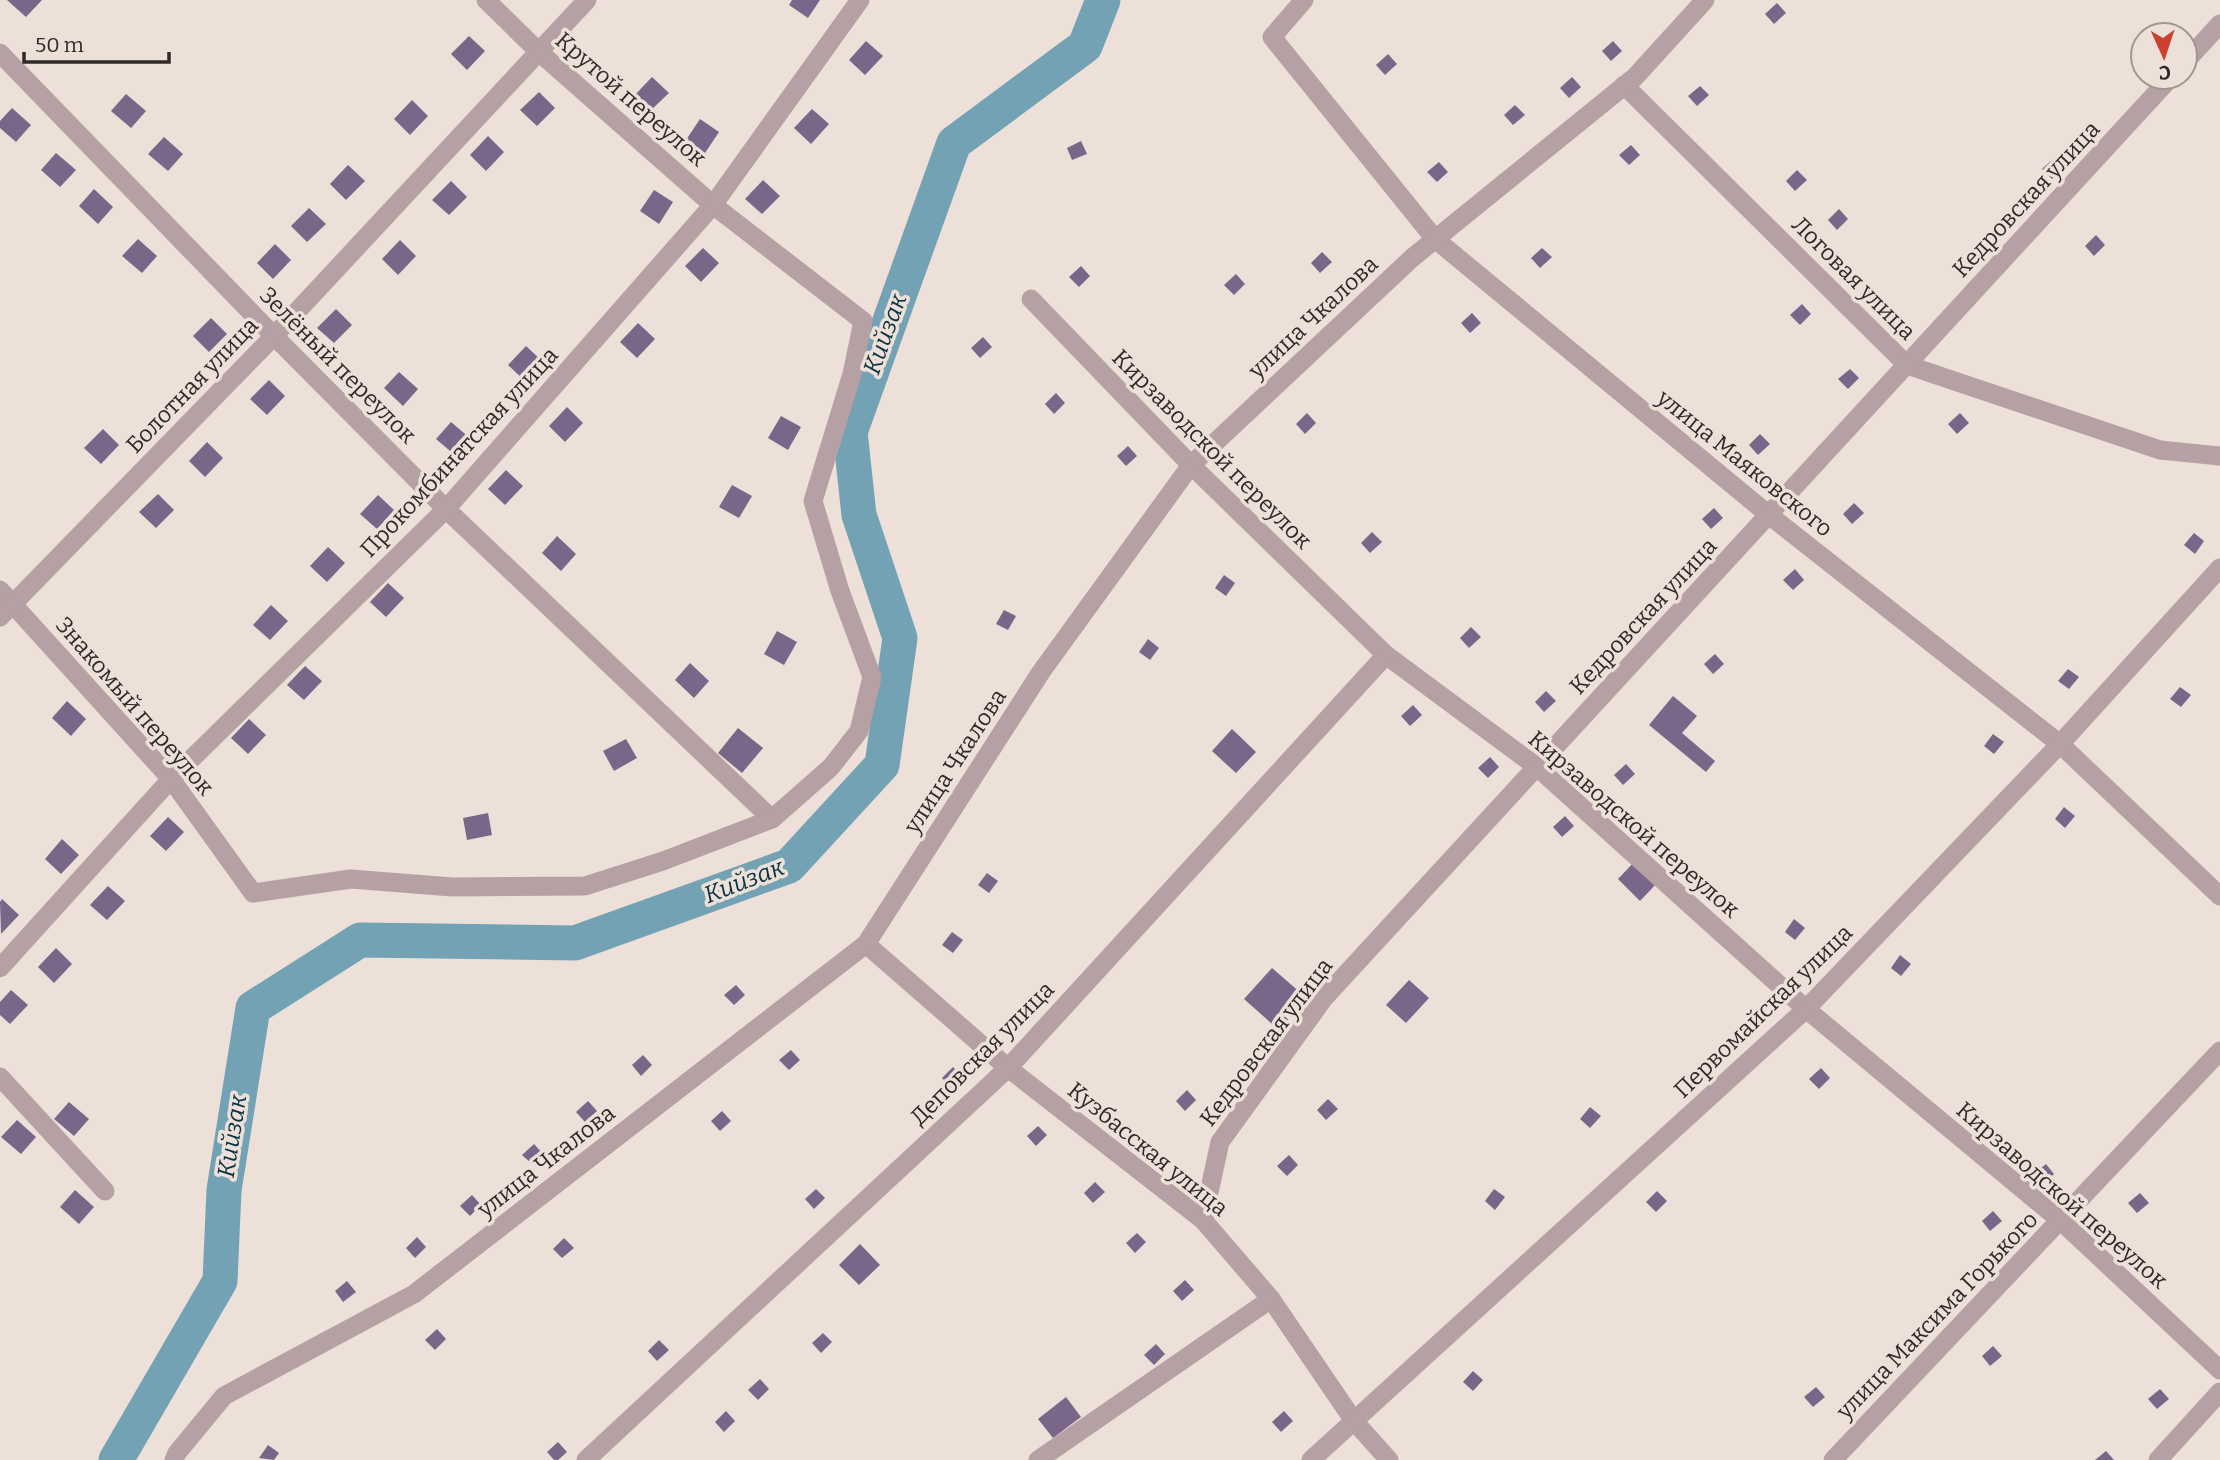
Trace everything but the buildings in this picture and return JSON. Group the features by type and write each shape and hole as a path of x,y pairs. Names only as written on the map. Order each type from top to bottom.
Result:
{"street":[{"name":"Крутой переулок","path":"486,0 539,52 713,205 863,321 852,374 813,501 872,677 859,731 831,767 772,819"},
{"name":"Болотная улица","path":"4,603 274,336 587,0"},
{"name":"Прокомбинатская улица","path":"0,968 172,779 446,509 713,205 860,0"},
{"name":"улица Маяковского","path":"1304,0 1272,37 1435,239 1769,515 2060,744 2220,896"},
{"name":"улица Чкалова","path":"174,1460 224,1396 414,1294 866,944 1041,672 1191,465 1412,258 1635,77 1705,0"},
{"path":"2199,47 2220,24"},
{"name":"Зелёный переулок","path":"0,53 446,509 772,819"},
{"name":"Логовая улица","path":"1624,85 1907,365 2160,450 2220,456"},
{"name":"Кедровская улица","path":"1203,1220 1220,1142 1324,998 2158,91"},
{"name":"Кирзаводской переулок","path":"1031,299 1191,465 1386,655 1537,767 1806,1009 2061,1221 2220,1370"},
{"name":"Первомайская улица","path":"1311,1460 1806,1009 2060,744 2220,568"},
{"name":"Знакомый переулок","path":"4,603 172,779 253,894 351,879 452,887 584,886 663,861 772,819"},
{"name":"Деповская улица","path":"586,1460 1008,1068 1386,655"},
{"name":"Кузбасская улица","path":"866,944 1008,1068 1203,1220 1270,1298 1354,1421 1389,1460"},
{"name":"улица Максима Горького","path":"1833,1460 2220,1051"},
{"path":"0,1077 104,1191"},
{"path":"1038,1460 1270,1298"},
{"path":"2158,1460 2220,1392"}],"waterway":[{"name":"Кийзак","path":"116,1460 220,1281 224,1190 253,1008 360,940 575,943 789,866 882,765 900,638 859,515 850,432 954,143 1085,46 1103,0"}]}
